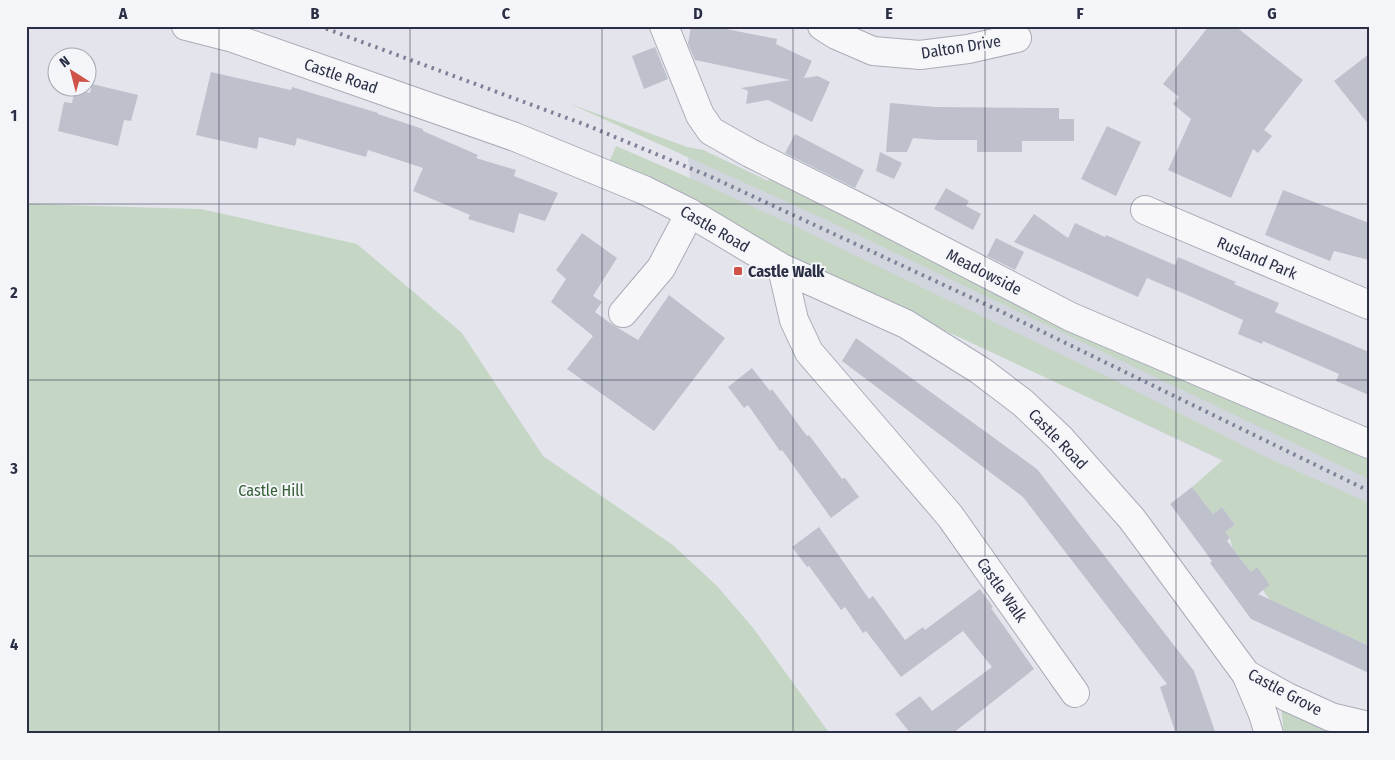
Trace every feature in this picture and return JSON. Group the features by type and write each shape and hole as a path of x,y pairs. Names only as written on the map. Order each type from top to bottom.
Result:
{"street":[{"name":"Castle Road","path":"186,26 233,38 515,136 644,190 690,213 782,268 906,324 981,371 1023,404 1062,439 1132,520 1198,611"},
{"name":"Meadowside","path":"664,26 700,114 711,130 719,135 750,153 1071,317 1369,444"},
{"name":"Dalton Drive","path":"822,26 836,36 873,51 920,55 968,50 1017,38"},
{"name":"Rusland Park","path":"1145,210 1369,305"},
{"path":"623,313 661,268 690,213"},
{"name":"Castle Walk","path":"782,268 794,320 809,352 950,516 1075,693"},
{"name":"Castle Grove","path":"1198,611 1246,674 1287,697 1331,717 1369,726"},
{"path":"1246,674 1263,714 1269,734"}],"shaded area":[{"path":"687,147 703,150 768,181 774,173 1369,455 1369,541 1223,461 879,299 692,201"}],"green space":[{"path":"568,103 687,147 703,150 768,181 774,173 1369,455 1369,479 816,215"},
{"path":"616,146 792,225 1102,374 1270,459 1369,503 1369,646 1270,600 1263,590 1270,585 1257,568 1251,572 1232,547 1230,538 1225,532 1235,525 1222,507 1213,514 1192,487 1223,460 791,259 609,162"},
{"name":"Castle Hill","path":"26,204 201,209 357,244 462,333 543,456 673,545 718,587 754,629 830,734 26,734"},
{"path":"1281,706 1336,734 1284,734"}],"building":[{"path":"691,26 711,26 777,39 776,44 812,61 804,78 818,76 830,82 812,122 768,100 746,104 748,91 741,88 790,80 695,60 688,44"},
{"path":"1209,26 1235,26 1303,80 1264,130 1272,136 1258,153 1253,149 1231,198 1168,170 1191,119 1173,104 1179,97 1163,84"},
{"path":"655,47 668,79 644,89 632,56"},
{"path":"1369,54 1369,125 1334,81"},
{"path":"211,72 291,90 292,87 378,113 423,129 423,131 478,155 476,158 516,170 514,176 558,193 545,221 519,213 514,233 468,219 470,215 413,191 423,168 368,150 366,157 297,138 295,146 259,137 257,149 196,135"},
{"path":"98,85 138,95 131,121 124,120 118,146 58,131 64,102 72,103 73,98 98,98"},
{"path":"890,103 936,107 1059,108 1059,119 1074,119 1074,141 1022,141 1022,152 977,152 977,140 913,138 907,152 886,152"},
{"path":"1107,126 1141,142 1116,196 1081,179"},
{"path":"795,134 864,170 855,188 785,153"},
{"path":"880,152 902,163 894,179 876,171"},
{"path":"946,188 969,201 966,206 981,214 973,230 934,209"},
{"path":"1283,190 1369,223 1369,260 1334,251 1330,261 1265,235"},
{"path":"1034,214 1068,238 1075,223 1175,265 1178,257 1279,303 1275,312 1369,352 1369,395 1336,381 1339,374 1263,341 1262,344 1238,334 1243,320 1194,298 1147,278 1138,297 1014,242"},
{"path":"582,233 617,258 593,296 602,302 595,312 638,340 669,295 725,338 654,431 567,369 593,336 551,302 566,279 556,270"},
{"path":"996,238 1024,252 1015,270 987,256"},
{"path":"856,338 1037,469 1194,671 1216,734 1176,734 1160,687 1167,684 1023,497 842,361"},
{"path":"752,368 770,391 772,389 807,436 809,435 842,479 845,478 859,497 831,518 748,405 744,408 728,387"},
{"path":"1192,487 1213,514 1222,507 1235,525 1225,532 1230,538 1227,541 1251,572 1257,567 1270,585 1258,594 1369,646 1369,673 1251,619 1210,563 1212,561 1170,504"},
{"path":"819,527 869,599 873,596 905,640 923,627 925,630 980,589 993,607 991,608 1034,669 952,734 911,734 895,714 920,696 932,711 992,667 963,631 901,677 866,631 863,633 845,607 841,610 809,566 807,567 792,547"}],"railway":[{"path":"319,26 586,125 709,176 1000,311 1369,491"}],"place":[{"name":"Castle Walk","path":"738,271"}]}
